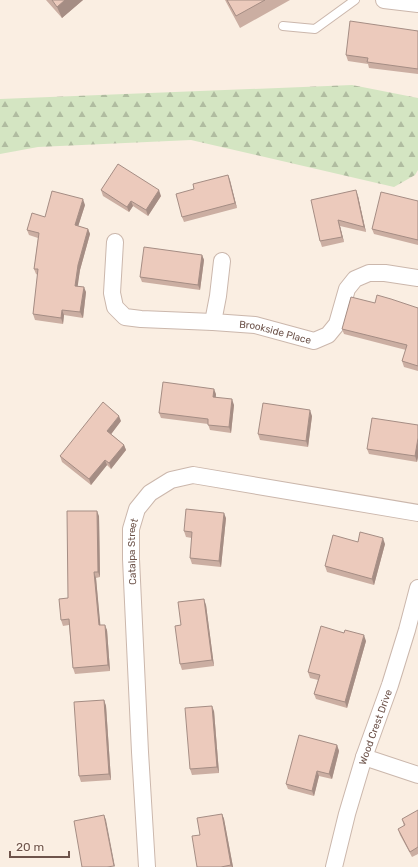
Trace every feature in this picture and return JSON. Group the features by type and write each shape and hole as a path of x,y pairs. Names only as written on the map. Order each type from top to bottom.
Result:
{"street":[{"path":"384,0 418,4"},
{"name":"Brookside Place","path":"115,242 112,293 115,307 125,317 254,325 314,341 328,335 337,324 346,289 356,279 369,272 418,278"},
{"path":"213,322 222,261"},
{"name":"Catalpa Street","path":"147,867 131,559 131,529 137,509 150,493 172,480 193,476 418,513"},
{"name":"Wood Crest Drive","path":"334,867 347,814 364,757 394,671 418,588"},
{"path":"364,757 418,775"}],"lane":[{"path":"283,26 315,29 355,0"}],"green space":[{"path":"352,85 418,98 418,170 415,175 394,187 191,140 38,147 0,154 0,99"}],"building":[{"path":"52,0 65,0 57,7"},
{"path":"227,0 265,0 236,16"},
{"path":"350,21 418,31 418,69 367,62 368,58 346,55"},
{"path":"118,164 159,190 146,210 131,201 127,207 101,190"},
{"path":"228,175 235,203 182,217 176,194 194,189 193,184"},
{"path":"356,190 364,227 338,220 342,237 320,241 311,200"},
{"path":"52,191 83,199 75,225 88,229 78,265 75,286 84,287 80,312 62,310 61,318 33,314 38,269 34,269 39,233 27,230 32,213 45,217"},
{"path":"381,192 418,201 418,240 372,229"},
{"path":"144,247 202,255 198,285 140,277"},
{"path":"377,295 418,308 418,366 402,361 407,345 342,329 351,297 375,303"},
{"path":"163,382 214,389 213,397 232,399 229,427 208,425 208,419 159,413"},
{"path":"103,402 119,416 107,431 124,445 109,463 105,460 89,479 60,456"},
{"path":"263,403 310,410 306,441 258,434"},
{"path":"372,418 418,425 418,438 415,456 367,449"},
{"path":"186,509 224,513 219,561 190,558 192,532 184,531"},
{"path":"67,511 97,511 98,572 94,572 99,625 105,625 108,665 73,668 69,619 61,620 59,599 68,598"},
{"path":"360,532 383,538 372,579 325,566 333,535 358,542"},
{"path":"204,599 212,660 180,664 175,626 181,625 178,602"},
{"path":"321,626 344,633 345,630 364,635 345,702 314,694 320,675 308,672"},
{"path":"104,700 109,774 79,776 74,702"},
{"path":"212,706 217,767 190,769 185,708"},
{"path":"299,735 337,745 329,774 317,771 312,791 286,784"},
{"path":"418,810 418,847 410,852 398,829 405,825 402,819"},
{"path":"222,814 231,865 221,867 197,867 192,836 200,835 197,818"},
{"path":"104,815 114,866 82,867 74,821"}]}
